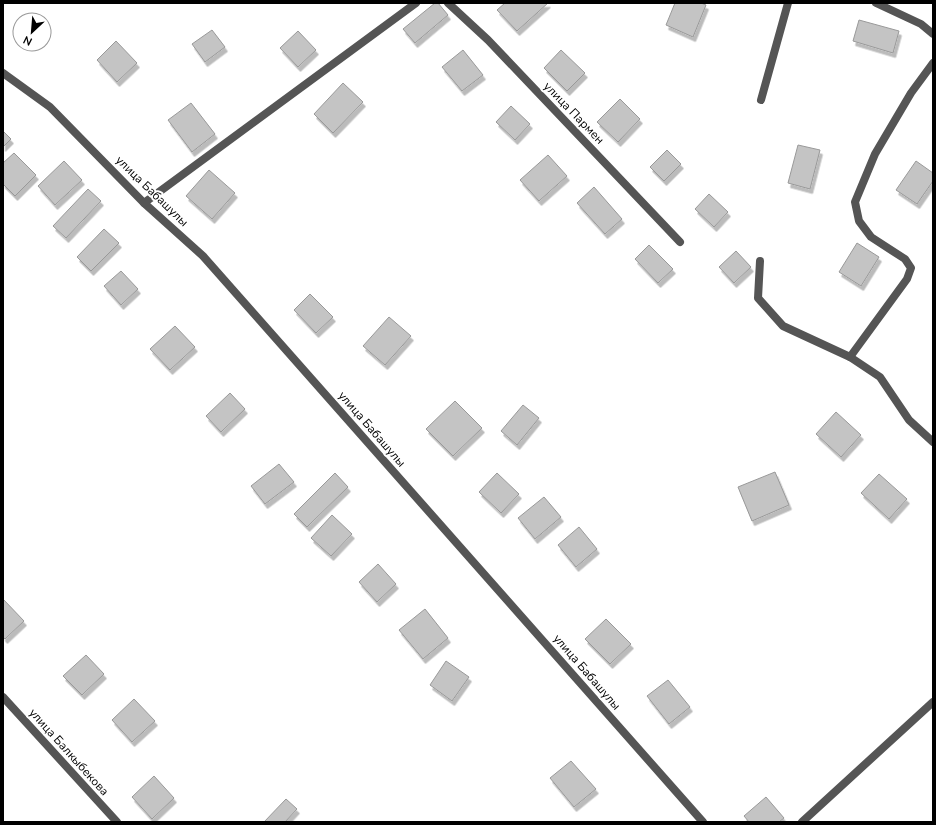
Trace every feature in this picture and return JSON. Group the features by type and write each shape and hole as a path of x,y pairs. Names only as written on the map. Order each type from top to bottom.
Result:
{"street":[{"path":"144,202 416,3"},
{"name":"улица Пармен","path":"448,3 488,40 680,242"},
{"path":"761,100 788,3"},
{"path":"876,3 921,24 933,34"},
{"path":"850,357 907,279 911,268 905,259 871,237 858,221 855,202 875,154 911,94 933,63"},
{"name":"улица Бабашулы","path":"3,73 50,107 144,202 203,256 703,822"},
{"path":"760,261 758,298 783,326 850,357 880,377 909,420 933,442"},
{"name":"улица Балкыбекова","path":"3,697 117,822"},
{"path":"802,822 933,702"}],"building":[{"path":"435,3 438,3 448,15 415,43 403,29"},
{"path":"505,3 548,3 517,31 497,10"},
{"path":"675,3 701,3 706,5 693,37 666,25"},
{"path":"859,20 899,31 893,53 853,41"},
{"path":"212,30 225,47 205,62 192,44"},
{"path":"298,31 316,50 298,67 280,48"},
{"path":"116,41 137,63 117,82 97,60"},
{"path":"463,50 483,75 462,91 442,67"},
{"path":"561,50 585,73 567,91 544,68"},
{"path":"343,83 363,102 333,133 314,114"},
{"path":"620,99 640,119 618,142 597,122"},
{"path":"191,103 215,134 192,152 168,120"},
{"path":"511,106 530,124 515,140 496,122"},
{"path":"3,131 11,139 3,147"},
{"path":"798,145 820,150 810,189 788,183"},
{"path":"667,150 681,164 664,181 650,167"},
{"path":"14,153 36,175 15,196 3,184 3,163"},
{"path":"548,155 567,176 539,201 520,180"},
{"path":"64,161 82,180 55,205 38,186"},
{"path":"916,161 933,173 933,181 917,204 896,190"},
{"path":"209,170 235,193 212,219 186,196"},
{"path":"594,187 622,219 605,234 577,203"},
{"path":"88,189 101,201 66,238 53,226"},
{"path":"709,194 728,212 714,227 695,209"},
{"path":"104,229 119,243 91,271 77,257"},
{"path":"857,243 879,257 861,286 839,272"},
{"path":"649,245 673,269 658,283 635,259"},
{"path":"736,251 751,267 734,283 719,267"},
{"path":"121,271 138,289 121,305 104,286"},
{"path":"310,294 333,317 316,333 294,310"},
{"path":"389,317 411,336 385,365 363,346"},
{"path":"175,326 195,347 170,370 150,349"},
{"path":"230,393 245,409 221,432 206,416"},
{"path":"455,401 482,428 453,456 426,429"},
{"path":"523,405 539,418 517,445 501,431"},
{"path":"836,412 861,435 841,457 816,434"},
{"path":"279,464 294,482 265,504 251,486"},
{"path":"775,472 789,505 752,521 738,487"},
{"path":"335,473 348,487 307,527 294,514"},
{"path":"497,473 519,494 501,513 479,492"},
{"path":"879,474 907,499 889,519 861,493"},
{"path":"544,497 561,517 535,539 518,518"},
{"path":"332,515 352,534 331,556 311,538"},
{"path":"579,527 597,549 576,567 558,545"},
{"path":"378,564 396,584 377,602 359,582"},
{"path":"3,599 24,621 5,639 3,637"},
{"path":"425,609 448,638 423,659 399,630"},
{"path":"606,619 631,644 610,664 585,639"},
{"path":"86,655 104,674 82,695 63,676"},
{"path":"446,661 469,677 452,701 430,685"},
{"path":"668,680 690,707 669,724 647,696"},
{"path":"134,699 155,721 132,742 112,720"},
{"path":"571,761 596,789 574,807 550,778"},
{"path":"154,776 174,798 152,819 132,797"},
{"path":"766,797 784,818 779,822 749,822 744,816"},
{"path":"286,799 297,809 285,822 264,822"}]}
